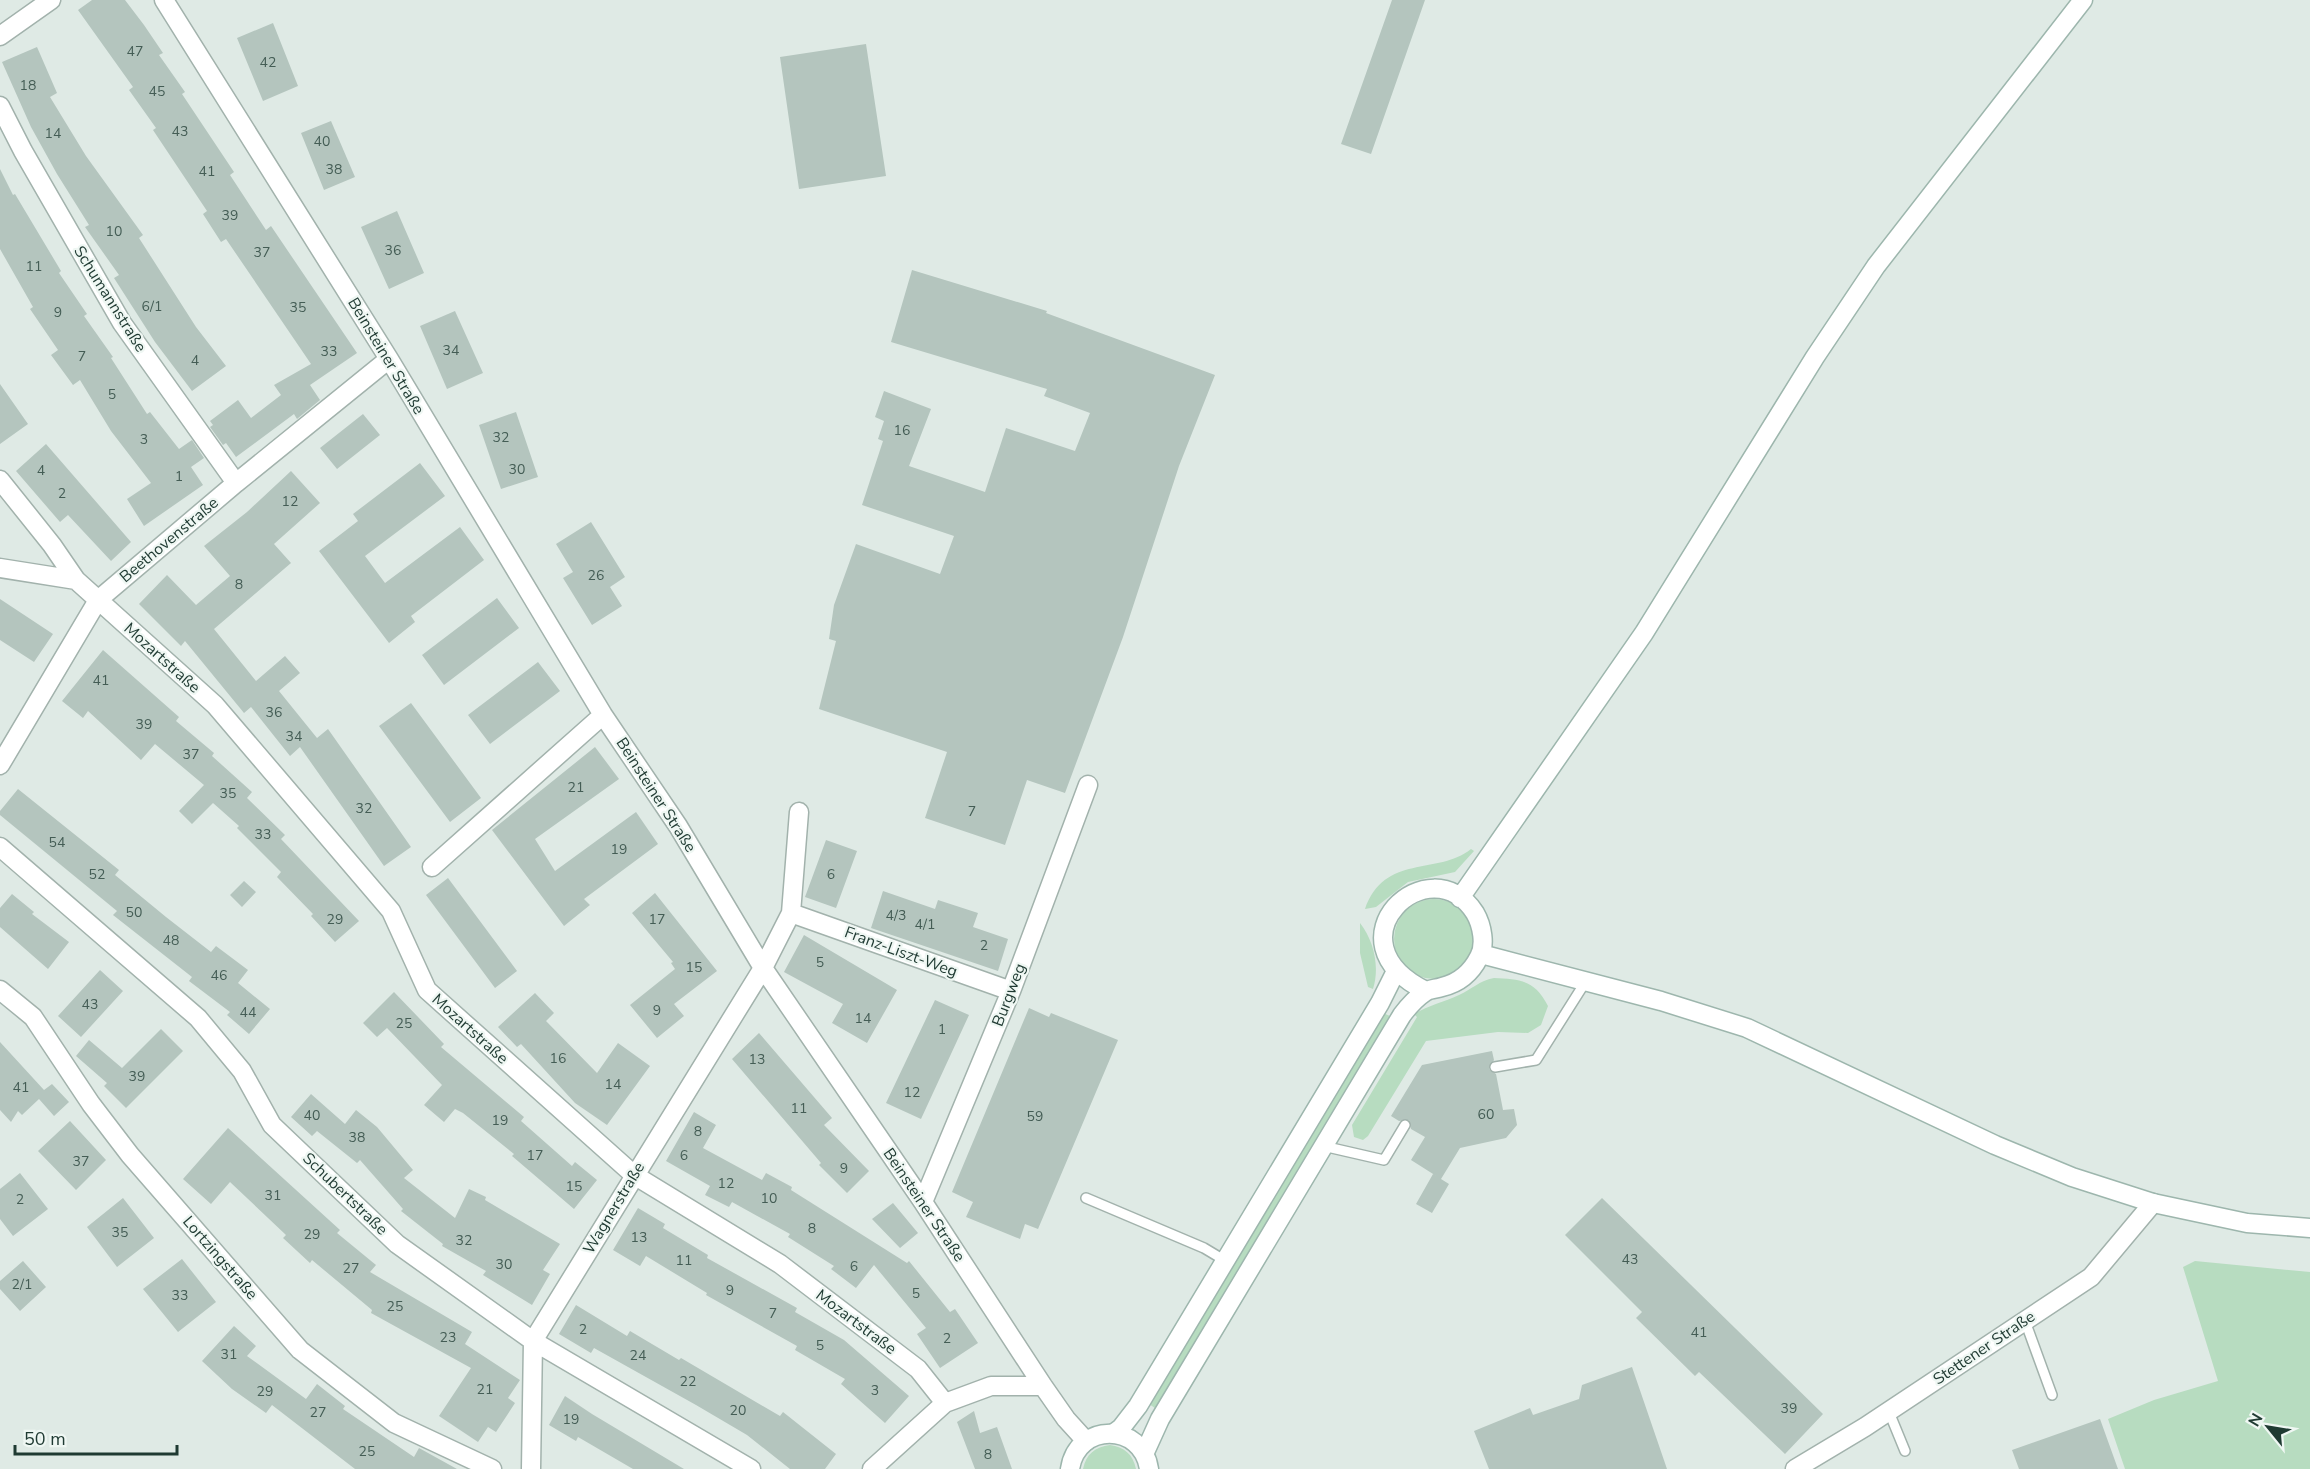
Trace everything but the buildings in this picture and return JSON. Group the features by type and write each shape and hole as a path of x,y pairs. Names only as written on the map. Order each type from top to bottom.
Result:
{"street":[{"path":"0,36 51,0"},
{"name":"Beinsteiner Straße","path":"164,0 389,359 603,715 678,826 764,968 923,1202 1043,1386 1066,1419 1086,1441"},
{"path":"1460,898 1641,637 1815,357 1876,266 2083,0"},
{"name":"Schumannstraße","path":"0,106 23,151 122,323 236,483"},
{"name":"Beethovenstraße","path":"0,765 98,600 236,483 389,359"},
{"name":"Mozartstraße","path":"0,480 52,545 76,580 215,705 391,911 427,990 634,1175 780,1264 918,1369 945,1403"},
{"path":"0,568 76,580"},
{"path":"432,867 603,715"},
{"name":"Burgweg","path":"923,1202 1011,991 1088,785"},
{"path":"764,968 791,913 799,812"},
{"name":"Schubertstraße","path":"0,848 198,1018 242,1071 272,1125 397,1244 533,1341 751,1469"},
{"path":"1147,1460 1160,1419 1402,1015 1426,991 1452,985 1465,977 1481,954 1482,935 1479,919 1470,905 1443,890 1429,889 1408,896 1392,910 1385,923 1383,939 1386,954 1396,971 1426,991"},
{"name":"Franz-Liszt-Weg","path":"791,913 1011,991"},
{"path":"1481,954 1586,981 1747,1028 1995,1145 2072,1177 2153,1203 2247,1223 2310,1228"},
{"name":"Wagnerstraße","path":"533,1341 764,968"},
{"path":"1113,1434 1121,1428 1138,1406 1380,1003 1396,971"},
{"name":"Lortzingstraße","path":"0,990 33,1017 91,1104 130,1155 300,1350 394,1423 492,1469"},
{"name":"Stettener Straße","path":"1795,1469 1889,1412 2091,1277 2153,1203"},
{"path":"531,1469 533,1341"},
{"path":"872,1469 945,1403 991,1386 1043,1386"},
{"path":"1071,1469 1077,1450 1086,1441 1098,1435 1113,1434 1133,1441 1147,1460"}],"lane":[{"path":"1495,1067 1536,1060 1586,981"},
{"path":"1323,1146 1384,1160 1405,1125"},
{"path":"1086,1197 1204,1248 1224,1260"},
{"path":"2025,1321 2052,1395"},
{"path":"1889,1412 1905,1451"}],"green space":[{"path":"1471,849 1474,851 1455,872 1408,882 1376,907 1365,909 1374,891 1385,880 1413,868 1458,857"},
{"path":"1434,899 1449,902 1462,911 1471,924 1474,939 1471,954 1462,967 1449,976 1434,979 1419,976 1406,967 1397,954 1394,939 1397,924 1406,911 1419,902"},
{"path":"1360,923 1369,938 1376,963 1373,989 1368,987 1360,953"},
{"path":"1494,978 1519,980 1538,991 1548,1006 1541,1025 1528,1033 1498,1032 1426,1041 1368,1136 1363,1140 1354,1137 1352,1125 1417,1017 1414,1014"},
{"path":"1383,1013 1390,1016 1155,1408 1146,1402"},
{"path":"2195,1261 2310,1272 2310,1469 2125,1469 2108,1419 2154,1400 2218,1381 2183,1267"},
{"path":"1110,1445 1120,1447 1127,1452 1133,1459 1136,1469 1083,1469 1086,1459 1092,1452"}]}
